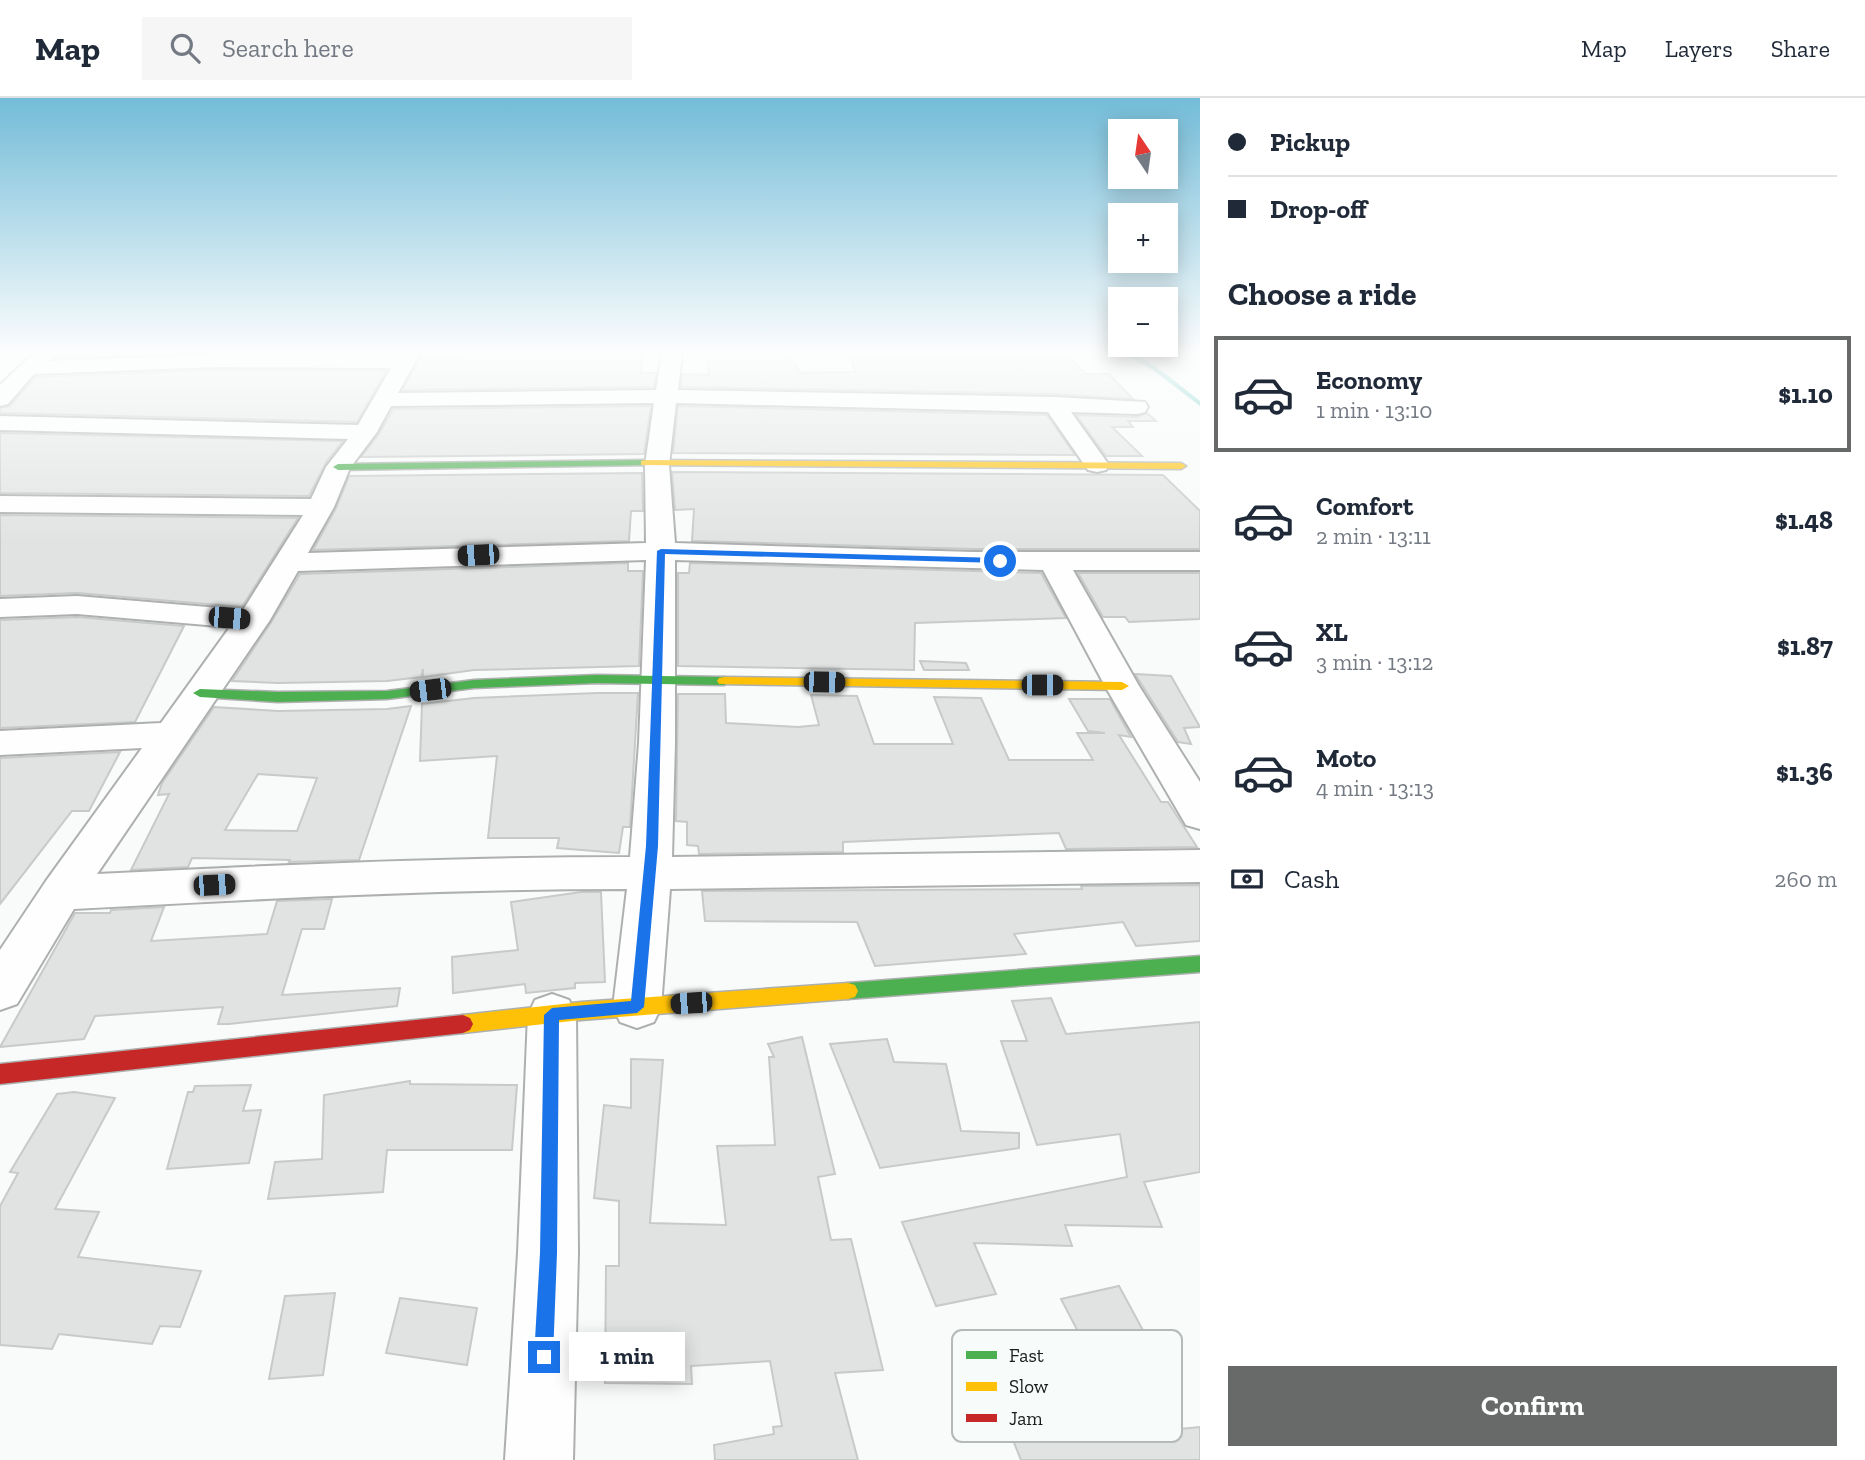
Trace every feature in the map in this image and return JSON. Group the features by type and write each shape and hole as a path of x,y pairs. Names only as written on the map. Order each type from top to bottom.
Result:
{"street":[{"path":"0,989 61,893 254,620 321,507 338,467 365,432 373,417"},
{"path":"637,1007 650,872 661,551 657,465 663,417"},
{"path":"1063,417 1097,465"},
{"path":"0,423 365,432"},
{"path":"338,467 734,462 1181,466"},
{"path":"0,504 321,507"},
{"path":"289,563 661,551 1054,561 1200,561"},
{"path":"1054,561 1122,686 1200,815"},
{"path":"0,608 77,605 254,620"},
{"path":"200,693 278,696 387,695 474,684 597,680 1122,686"},
{"path":"0,743 172,734"},
{"path":"61,893 315,879 1200,866"},
{"path":"0,1074 637,1007 1200,964"},
{"path":"539,1460 548,1253 552,1015"}],"building":[{"path":"141,417 360,417 357,422"},
{"path":"389,417 649,417 644,454 361,457"},
{"path":"677,417 1048,417 1075,455 673,453"},
{"path":"1077,417 1124,417 1151,417 1156,421 1128,421 1133,427 1112,427 1142,456 1106,456"},
{"path":"0,433 343,441 327,461 309,496 0,493"},
{"path":"672,472 1163,475 1200,511 1200,549 973,549 692,541 694,509 675,510"},
{"path":"642,473 643,511 631,511 629,541 313,550 336,508 349,476"},
{"path":"0,515 298,518 242,607 77,593 0,596"},
{"path":"628,563 628,571 643,571 639,666 474,670 423,677 423,669 421,677 387,681 232,681 300,574"},
{"path":"690,563 1041,573 1066,618 915,623 914,670 678,666 678,573 689,573"},
{"path":"1078,573 1200,573 1200,619 1129,622 1125,617 1103,617"},
{"path":"77,617 184,626 135,722 0,728 0,620"},
{"path":"920,661 966,663 969,670 924,670"},
{"path":"1135,674 1171,676 1200,727 1184,728 1191,744 1178,742"},
{"path":"638,693 630,827 623,827 619,853 557,848 559,838 488,838 497,756 420,761 422,704 474,698"},
{"path":"678,694 725,694 726,723 798,727 819,725 811,695 857,696 874,744 953,744 934,697 981,698 1009,760 1093,760 1077,733 1105,733 1088,731 1069,699 1110,699 1131,737 1119,735 1161,802 1168,802 1197,847 1066,849 1059,833 843,842 843,852 699,854 698,846 687,845 687,822 676,821"},
{"path":"411,706 359,860 289,862 290,860 192,858 188,867 131,870 169,794 158,795 162,783 214,707 278,711","holes":["258,774 317,778 297,831 225,830"]},
{"path":"120,752 89,811 72,811 0,904 0,758"},
{"path":"1200,885 1200,941 1136,946 1123,922 1014,934 1026,954 875,966 857,922 705,921 702,891 1082,889 1081,886"},
{"path":"581,892 601,892 605,982 575,983 575,988 526,993 525,984 453,993 452,957 518,950 511,902"},
{"path":"332,899 324,929 302,929 282,995 400,988 397,1006 229,1024 218,1024 223,1007 95,1016 84,1039 0,1047 75,913 110,913 111,910 164,907 151,941 267,934 277,901"},
{"path":"1051,998 1066,1034 1200,1022 1200,1172 1144,1182 1162,1227 1065,1225 1072,1246 974,1243 996,1294 936,1306 902,1222 1127,1177 1120,1134 1037,1145 1001,1041 1027,1041 1012,1001"},
{"path":"802,1037 835,1174 818,1177 831,1240 851,1239 883,1370 835,1373 858,1460 715,1460 714,1445 774,1434 773,1427 782,1426 770,1361 691,1366 692,1384 605,1383 606,1266 619,1266 619,1201 594,1198 604,1105 631,1108 631,1059 663,1060 650,1223 726,1225 717,1146 775,1145 769,1057 774,1057 768,1044"},
{"path":"887,1039 894,1062 946,1064 961,1131 1019,1133 1019,1148 880,1168 830,1044"},
{"path":"410,1081 410,1084 517,1085 512,1150 387,1150 383,1192 268,1199 275,1162 322,1159 324,1095"},
{"path":"251,1085 243,1111 261,1110 249,1163 167,1169 188,1092 193,1092 195,1086"},
{"path":"74,1092 115,1098 55,1209 99,1212 78,1257 201,1271 180,1327 160,1326 152,1344 59,1334 52,1349 0,1345 0,1206 18,1173 10,1172 57,1094"},
{"path":"1119,1286 1143,1330 1077,1330 1061,1299"},
{"path":"335,1293 323,1375 269,1379 285,1296"},
{"path":"400,1298 477,1308 467,1365 386,1353"},
{"path":"1200,1427 1200,1460 1021,1460 1014,1442 1182,1442 1182,1429"}],"traffic: fast":[{"path":"338,467 645,463"},
{"path":"200,693 278,697 387,695 474,684 597,679 724,681"},
{"path":"848,991 1200,964"}],"traffic: slow":[{"path":"645,463 1181,466"},
{"path":"724,681 1122,686"},
{"path":"463,1024 581,1011 848,991"}],"traffic: jam":[{"path":"0,1074 463,1024"}],"route":[{"path":"544,1357 552,1015 637,1007 652,846 661,551 1000,561"}]}
